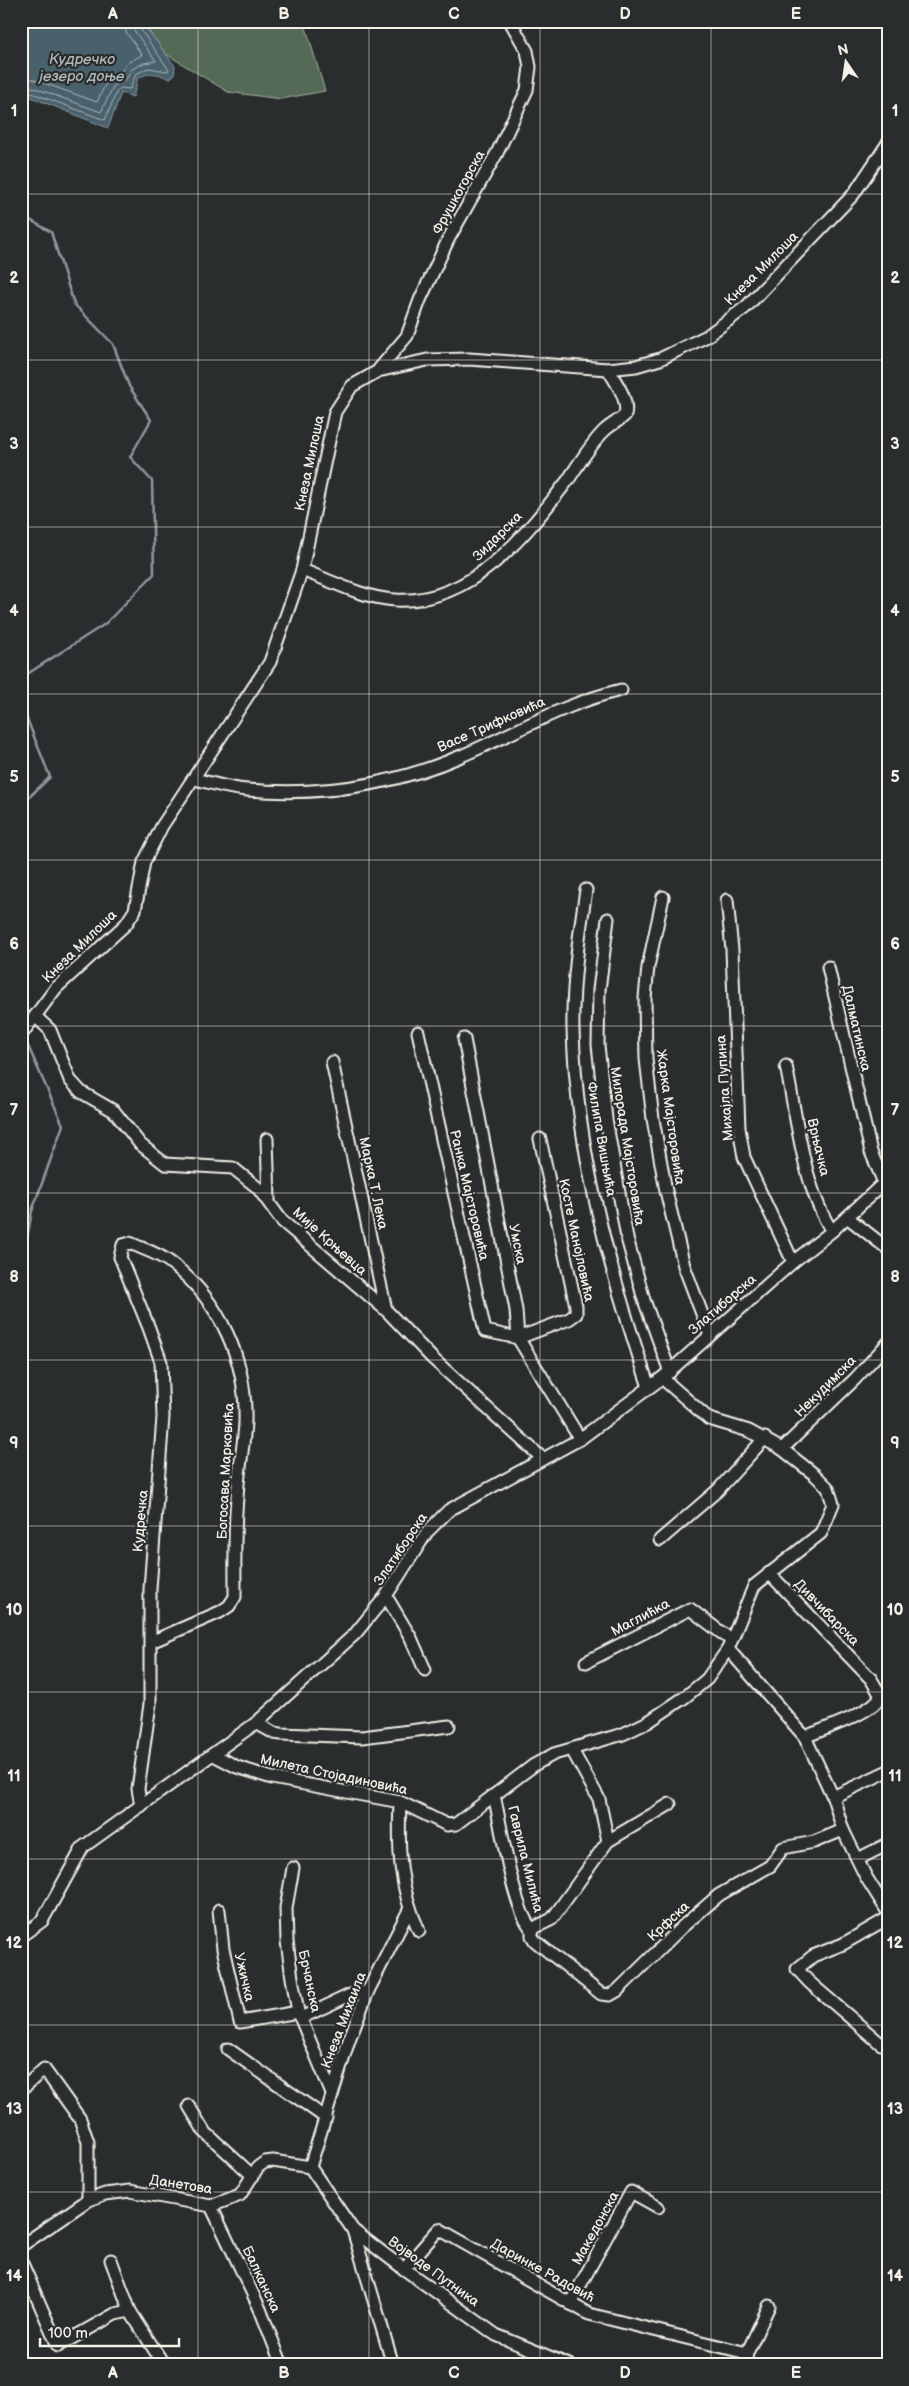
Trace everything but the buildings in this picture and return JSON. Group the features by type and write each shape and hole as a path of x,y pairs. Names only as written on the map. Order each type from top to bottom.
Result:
{"street":[{"name":"Фрушкогорска","path":"378,371 407,336 420,300 449,238 497,153 527,90 530,67 527,51 510,21"},
{"name":"Кнеза Милоша","path":"24,1032 56,988 126,924 135,910 144,862 162,826 195,779 270,662 302,570 335,412 352,386 378,371 426,360 469,359 608,369 636,366 660,359 707,336 746,307 853,195 888,144"},
{"name":"Зидарска","path":"302,570 374,597 394,600 430,597 447,592 472,580 495,563 550,504 604,431 625,415 627,407 625,401 608,369"},
{"name":"Васе Трифковића","path":"195,779 245,790 326,791 394,779 460,757 561,708 622,690"},
{"name":"Филипа Вишњића","path":"586,890 579,934 573,1028 577,1091 609,1258 626,1319 649,1387"},
{"name":"Жарка Мајсторовића","path":"663,897 648,968 645,998 646,1059 653,1119 666,1192 684,1266 710,1335"},
{"name":"Михајла Пупина","path":"727,900 739,1128 744,1157 793,1262"},
{"name":"Милорада Мајсторовића","path":"608,919 599,990 598,1018 598,1045 606,1119 627,1238 666,1375"},
{"name":"Далматинска","path":"828,967 871,1152 886,1181"},
{"name":"Мије Крњевца","path":"35,1016 50,1030 70,1080 81,1092 114,1111 140,1144 165,1164 233,1168 258,1188 282,1221 386,1310 440,1365 542,1458"},
{"name":"Ранка Мајсторовића","path":"418,1032 485,1331 518,1338"},
{"name":"Умска","path":"464,1039 516,1310 518,1338 580,1439"},
{"name":"Марка Т. Лека","path":"332,1062 386,1310"},
{"name":"Врњачка","path":"786,1066 815,1194 822,1215 832,1231"},
{"path":"267,1139 268,1200"},
{"name":"Косте Манојловића","path":"518,1338 569,1319 576,1314 576,1306 540,1139"},
{"name":"Златиборска","path":"21,1936 42,1922 83,1847 256,1723 356,1634 386,1596 438,1519 449,1510 580,1439 666,1375 793,1262 832,1231 886,1181"},
{"path":"847,1217 888,1250"},
{"name":"Богосава Марковића","path":"123,1246 130,1243 170,1262 197,1286 213,1308 233,1344 242,1376 245,1421 236,1499 235,1597 229,1606 151,1642"},
{"name":"Кудречка","path":"123,1246 120,1257 150,1328 161,1362 163,1417 150,1589 150,1704 138,1789 141,1806"},
{"name":"Некудимска","path":"782,1449 855,1379 888,1343"},
{"path":"494,1795 534,1764 554,1754 623,1734 648,1722 685,1697 707,1679 729,1644 754,1586 821,1533 833,1504 828,1488 815,1475 782,1449 765,1438 709,1419 666,1375"},
{"path":"660,1540 718,1490 765,1438"},
{"name":"Дивчибарска","path":"769,1574 871,1679 884,1695"},
{"path":"386,1596 411,1638 424,1670"},
{"name":"Маглићка","path":"586,1662 690,1609 696,1611 729,1644"},
{"path":"729,1644 805,1737 833,1797 843,1830 888,1912"},
{"path":"805,1737 856,1715 877,1703 884,1695"},
{"path":"256,1723 274,1733 281,1734 362,1737 448,1726"},
{"path":"572,1750 599,1799 608,1841"},
{"name":"Милета Стојадиновића","path":"214,1754 237,1767 272,1778 400,1802 447,1825 456,1824 494,1795"},
{"path":"833,1797 888,1771"},
{"name":"Гаврила Милића","path":"494,1795 518,1898 527,1924 532,1929"},
{"path":"400,1802 398,1850 409,1910 419,1931"},
{"path":"532,1929 552,1919 608,1841 670,1804"},
{"name":"Крфска","path":"532,1929 532,1936 536,1941 601,1994 610,1994 617,1991 682,1927 719,1895 770,1866 783,1848 814,1842 843,1830"},
{"path":"858,1860 888,1844"},
{"name":"Брчанска","path":"293,1868 286,1908 286,1941 300,2015 332,2094"},
{"name":"Ужичка","path":"220,1910 223,1949 240,2022 300,2015"},
{"name":"Кнеза Михаила","path":"326,2118 332,2094 368,1991 409,1910"},
{"path":"881,2044 809,1982 797,1969 813,1956 843,1944 888,1918"},
{"path":"300,2015 350,1995 368,1991"},
{"path":"228,2050 326,2118 310,2167"},
{"path":"21,2090 44,2069 80,2119 88,2142 88,2200"},
{"path":"189,2106 204,2131 253,2176"},
{"name":"Данетова","path":"21,2246 88,2200 105,2194 130,2191 211,2206 240,2194 258,2167 264,2162 273,2160 310,2167"},
{"name":"Војводе Путника","path":"310,2167 353,2230 496,2335 568,2365"},
{"name":"Македонска","path":"570,2304 631,2192 658,2207"},
{"name":"Балканска","path":"211,2206 260,2309 282,2365"},
{"name":"Даринке Радовић","path":"404,2269 439,2229 589,2314 746,2359"},
{"path":"353,2230 393,2365"},
{"path":"111,2260 130,2311 164,2365"},
{"path":"21,2261 58,2346 115,2314 130,2311"},
{"path":"746,2359 769,2306"}],"green space":[{"path":"141,21 304,21 325,91 281,99 228,92 166,54"}],"water":[{"name":"Кудречко језеро доње","path":"21,21 141,21 175,66 174,75 169,79 154,74 138,78 133,97 121,93 108,128 21,93"}],"waterway":[{"path":"21,210 25,217 51,232 74,304 113,344 129,386 151,420 130,457 152,481 154,574 105,624 21,678"},
{"path":"21,704 50,777 21,805"},
{"path":"21,1271 32,1211 63,1125 24,1037"}]}
